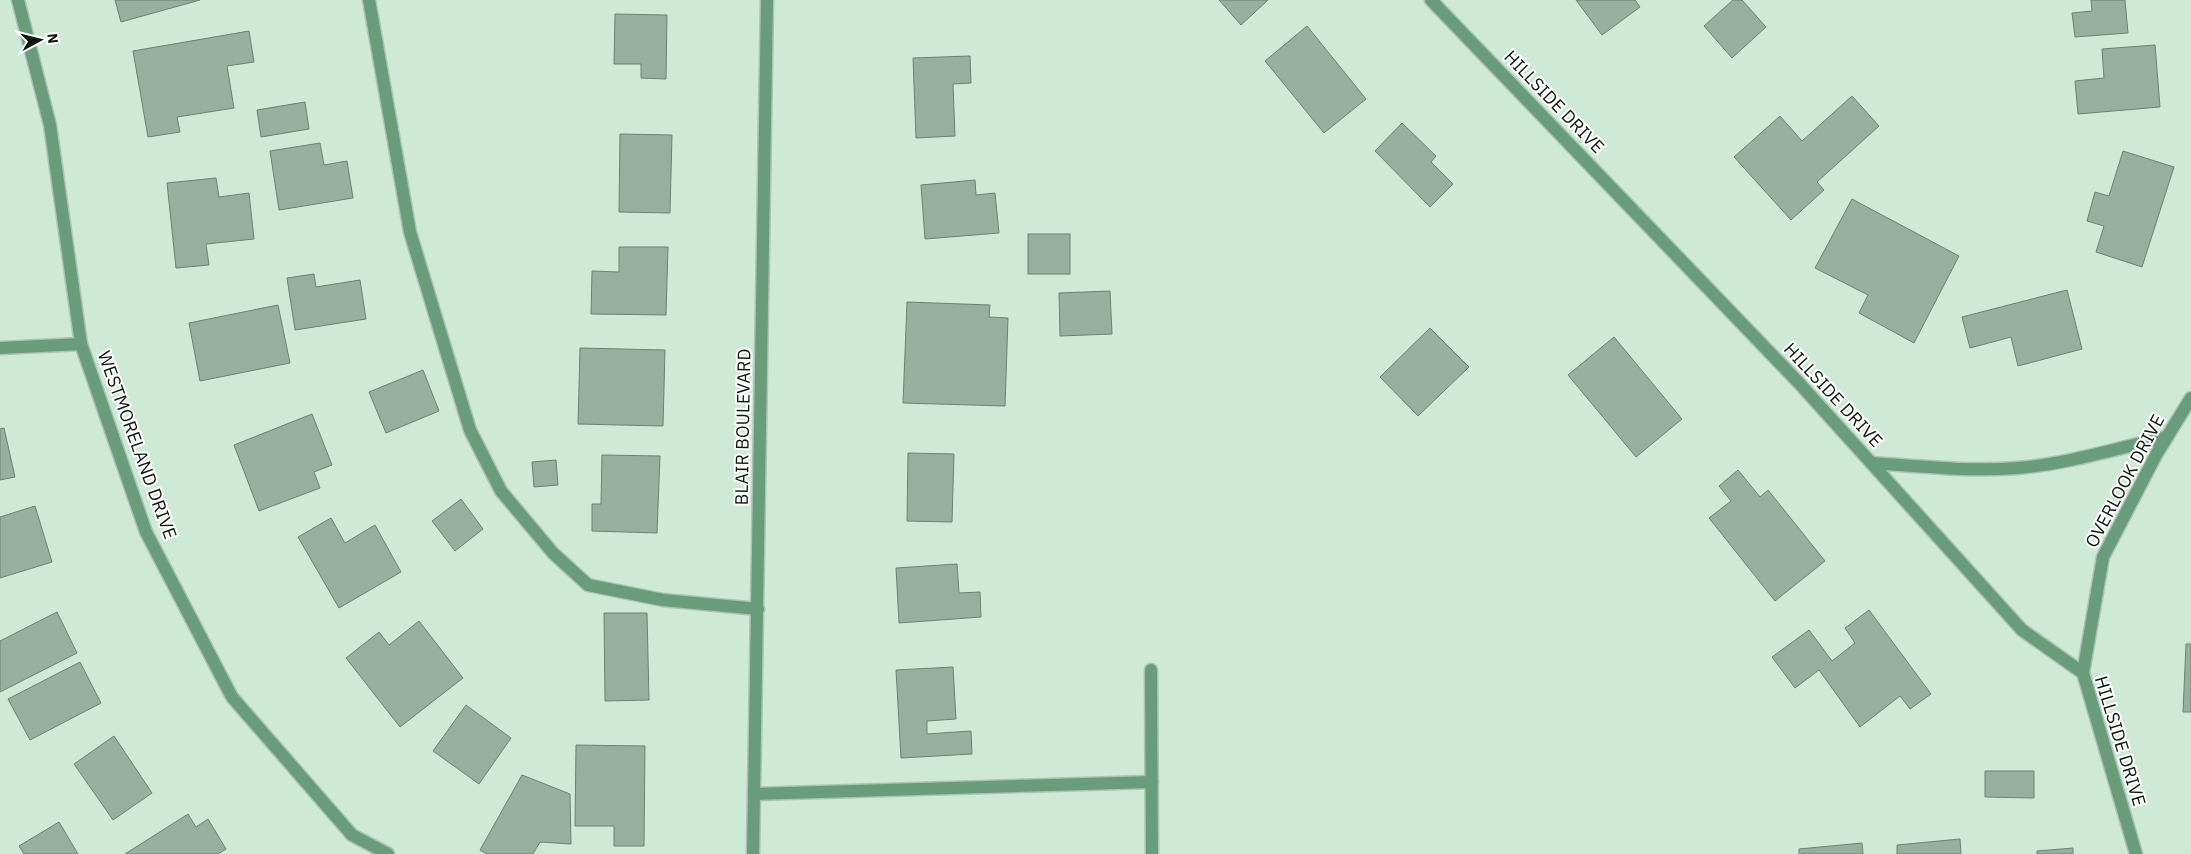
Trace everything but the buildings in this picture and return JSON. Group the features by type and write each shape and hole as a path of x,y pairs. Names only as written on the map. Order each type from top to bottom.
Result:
{"street":[{"name":"WESTMORELAND DRIVE","path":"18,0 50,125 81,344 146,532 232,697 352,835 388,854"},
{"path":"369,0 410,232 470,430 501,491 553,553 588,585 662,600 758,609"},
{"name":"BLAIR BOULEVARD","path":"752,854 758,609 767,0"},
{"name":"HILLSIDE DRIVE","path":"1432,0 1799,383 2022,630 2083,673 2136,854"},
{"path":"0,348 81,344"},
{"name":"OVERLOOK DRIVE","path":"2083,673 2102,557 2167,437 2191,398"},
{"path":"1872,463 1935,468 2017,468 2079,457 2167,437"},
{"path":"1151,670 1152,854"},
{"path":"754,794 1152,782"}]}
